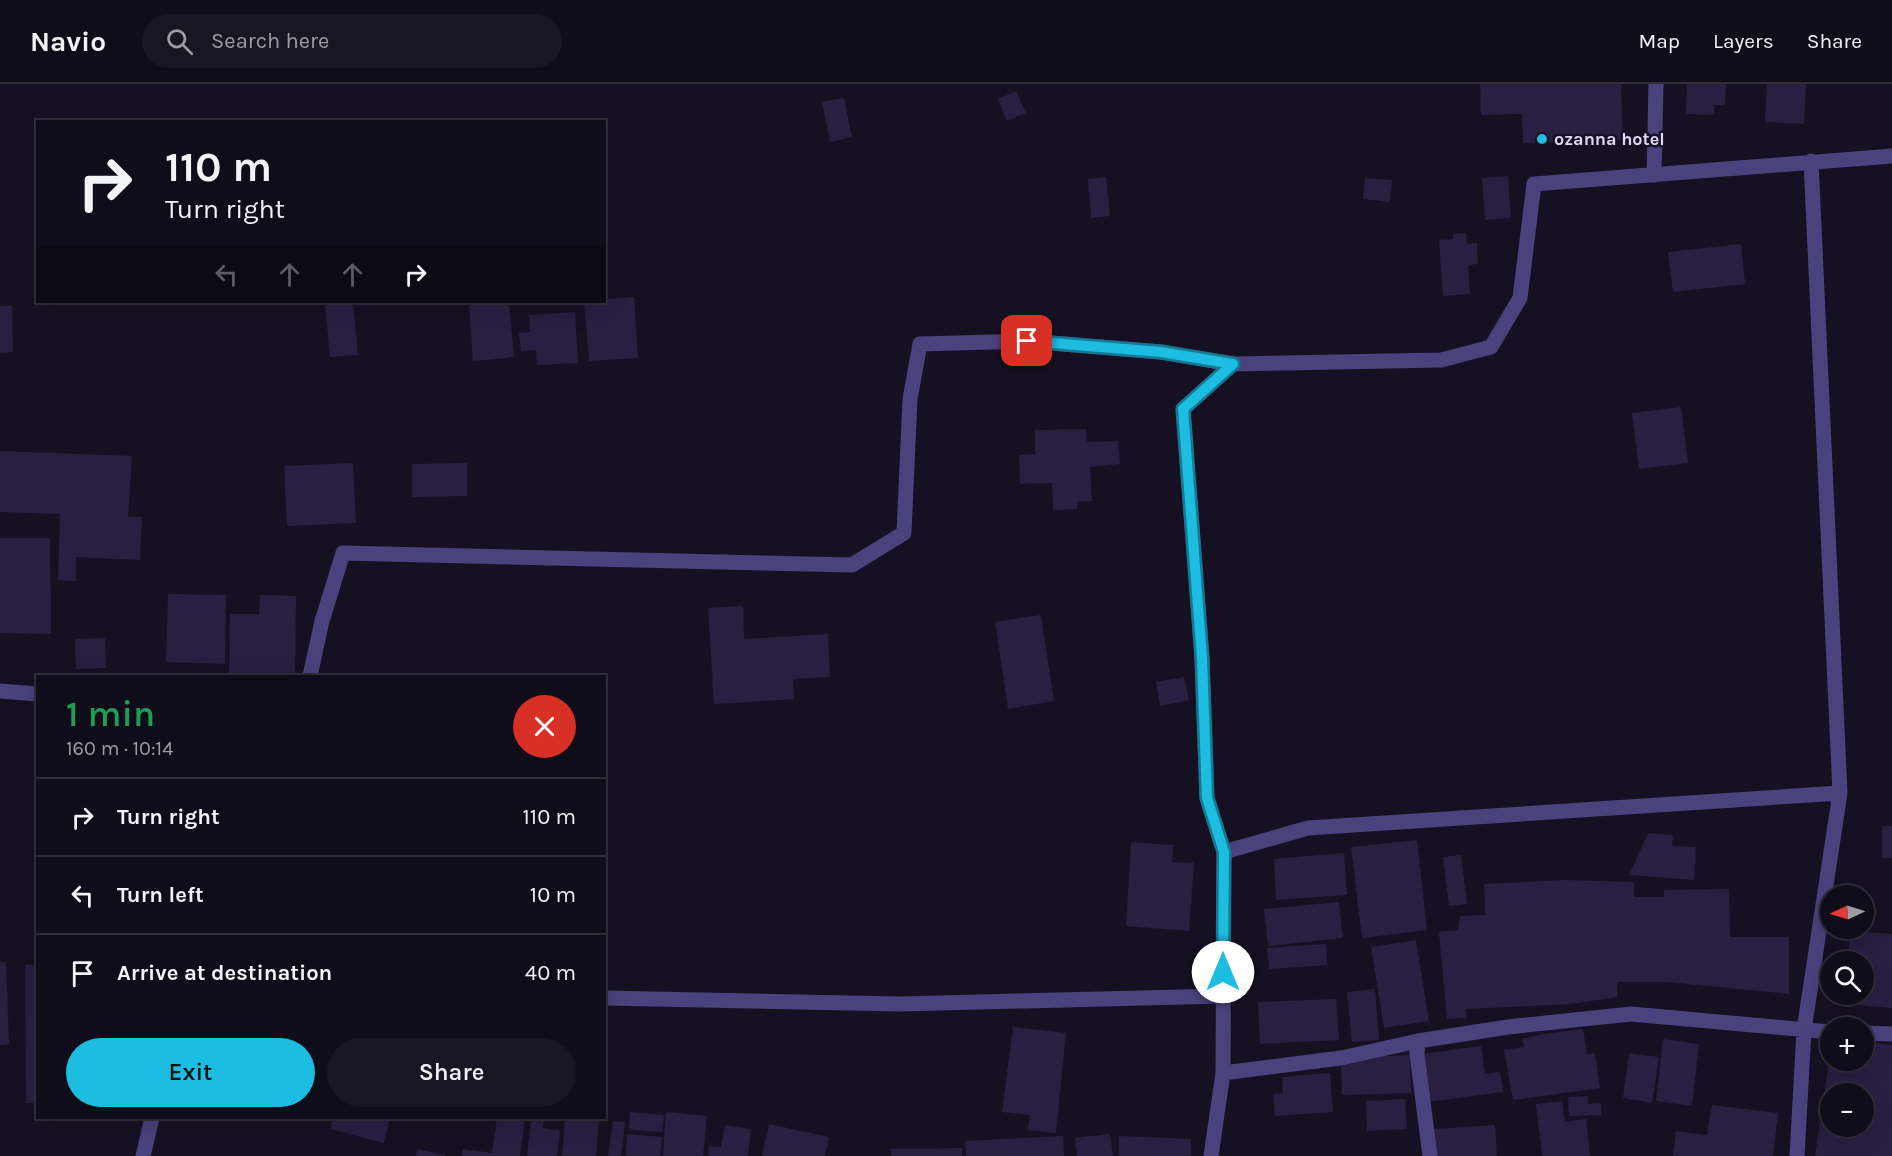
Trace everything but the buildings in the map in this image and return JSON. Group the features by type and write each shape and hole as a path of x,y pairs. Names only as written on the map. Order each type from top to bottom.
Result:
{"street":[{"path":"1654,175 1656,84"},
{"path":"310,675 322,621 343,553 852,565 904,533 910,399 921,344 1027,341 1161,352 1233,364 1441,360 1491,347 1520,298 1534,184 1892,156"},
{"path":"1797,1156 1804,1030 1840,794 1812,161"},
{"path":"1211,1156 1223,1073 1224,852 1207,798 1202,658 1183,409 1233,364"},
{"path":"0,691 36,694"},
{"path":"1224,852 1308,828 1840,794"},
{"path":"606,998 900,1004 1223,996"},
{"path":"1223,1073 1341,1058 1418,1041 1508,1027 1631,1014 1820,1031"},
{"path":"1874,1033 1892,1034"},
{"path":"1418,1041 1417,1054 1430,1156"},
{"path":"143,1156 152,1119"}],"place":[{"name":"ozanna hotel","path":"1542,139"}],"route":[{"path":"1027,341 1161,352 1233,364 1183,409 1202,658 1207,798 1224,852 1223,972"}]}
